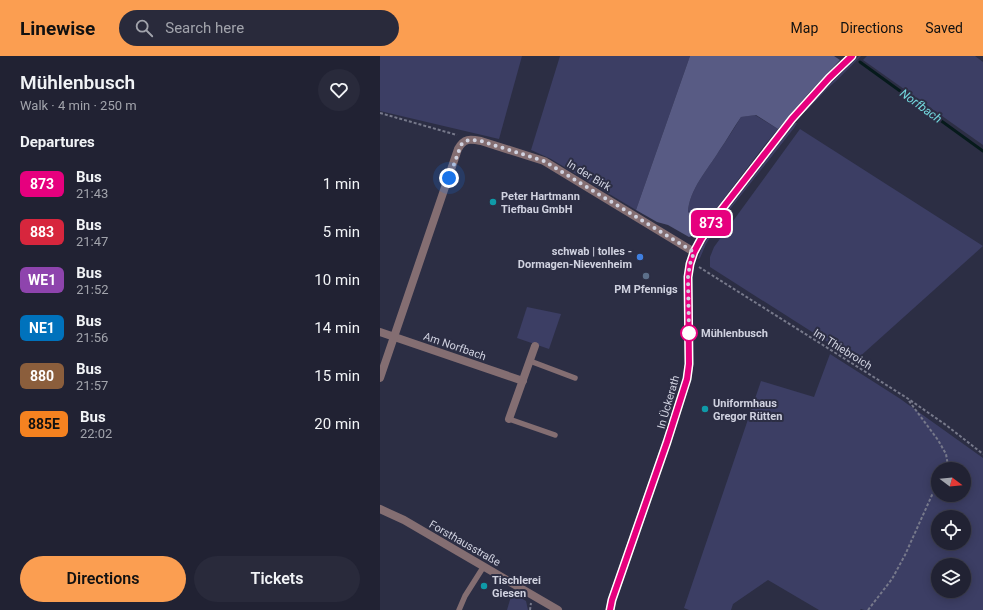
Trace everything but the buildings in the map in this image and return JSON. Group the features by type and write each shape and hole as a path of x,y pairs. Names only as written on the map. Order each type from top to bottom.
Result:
{"main road":[{"name":"In Ückerath","path":"610,610 687,379 689,364 688,277 694,252 715,218 792,119 829,78 852,56"}],"street":[{"name":"In der Birk","path":"464,141 471,139 481,141 544,161 694,252"},
{"path":"380,378 458,149 464,141"},
{"name":"Am Norfbach","path":"380,332 522,382"},
{"path":"509,419 535,346"},
{"name":"Forsthausstraße","path":"380,509 404,520 558,610"}],"lane":[{"path":"530,361 575,378"},
{"path":"509,419 555,436"},
{"path":"459,610 465,596 484,566"}],"path":[{"path":"380,113 458,136 464,141"},
{"name":"Im Thiebroich","path":"690,264 699,267 907,398 946,425 983,454"},
{"path":"907,398 938,440 946,454 947,462"},
{"path":"868,610 892,578 905,554 931,497"}],"shaded area":[{"path":"380,56 522,56 499,139 380,111"},
{"path":"560,56 690,56 636,210 551,159 531,150"},
{"path":"690,56 834,56 840,60 778,129 756,115 741,117 695,188 689,204 688,212 703,226 697,234 689,237 636,210"},
{"path":"859,56 861,56 806,111 831,83"},
{"path":"867,56 975,56 983,62 983,145 863,60"},
{"path":"755,115 778,129 703,226 688,212 689,204 695,188 741,117"},
{"path":"795,123 797,123 794,128 720,222 706,244 700,258 698,259 702,247 719,221"},
{"path":"800,129 983,246 856,360 710,267 710,257 714,247"},
{"path":"527,307 561,314 549,349 517,338"},
{"path":"830,354 899,398 983,458 983,610 819,610 768,580 733,604 731,610 689,610 684,608 761,381 814,397"},
{"path":"512,593 526,601 528,610 507,610"}],"waterway":[{"name":"Norfbach","path":"860,62 983,151"}],"bus line":[{"name":"873","path":"610,610 612,600 667,442 687,379 689,364 688,277 694,252 715,218 792,119 829,78 852,56"}],"place":[{"name":"Peter Hartmann Tiefbau GmbH","path":"493,202"},
{"name":"schwab | tolles - Dormagen-Nievenheim","path":"640,257"},
{"name":"PM Pfennigs","path":"646,276"},
{"name":"Mühlenbusch","path":"689,333"},
{"name":"Uniformhaus Gregor Rütten","path":"705,409"},
{"name":"Tischlerei Giesen","path":"484,586"}],"route":[{"path":"449,178 458,149 464,141 471,139 481,141 544,161 694,252 688,277 689,333"}]}
